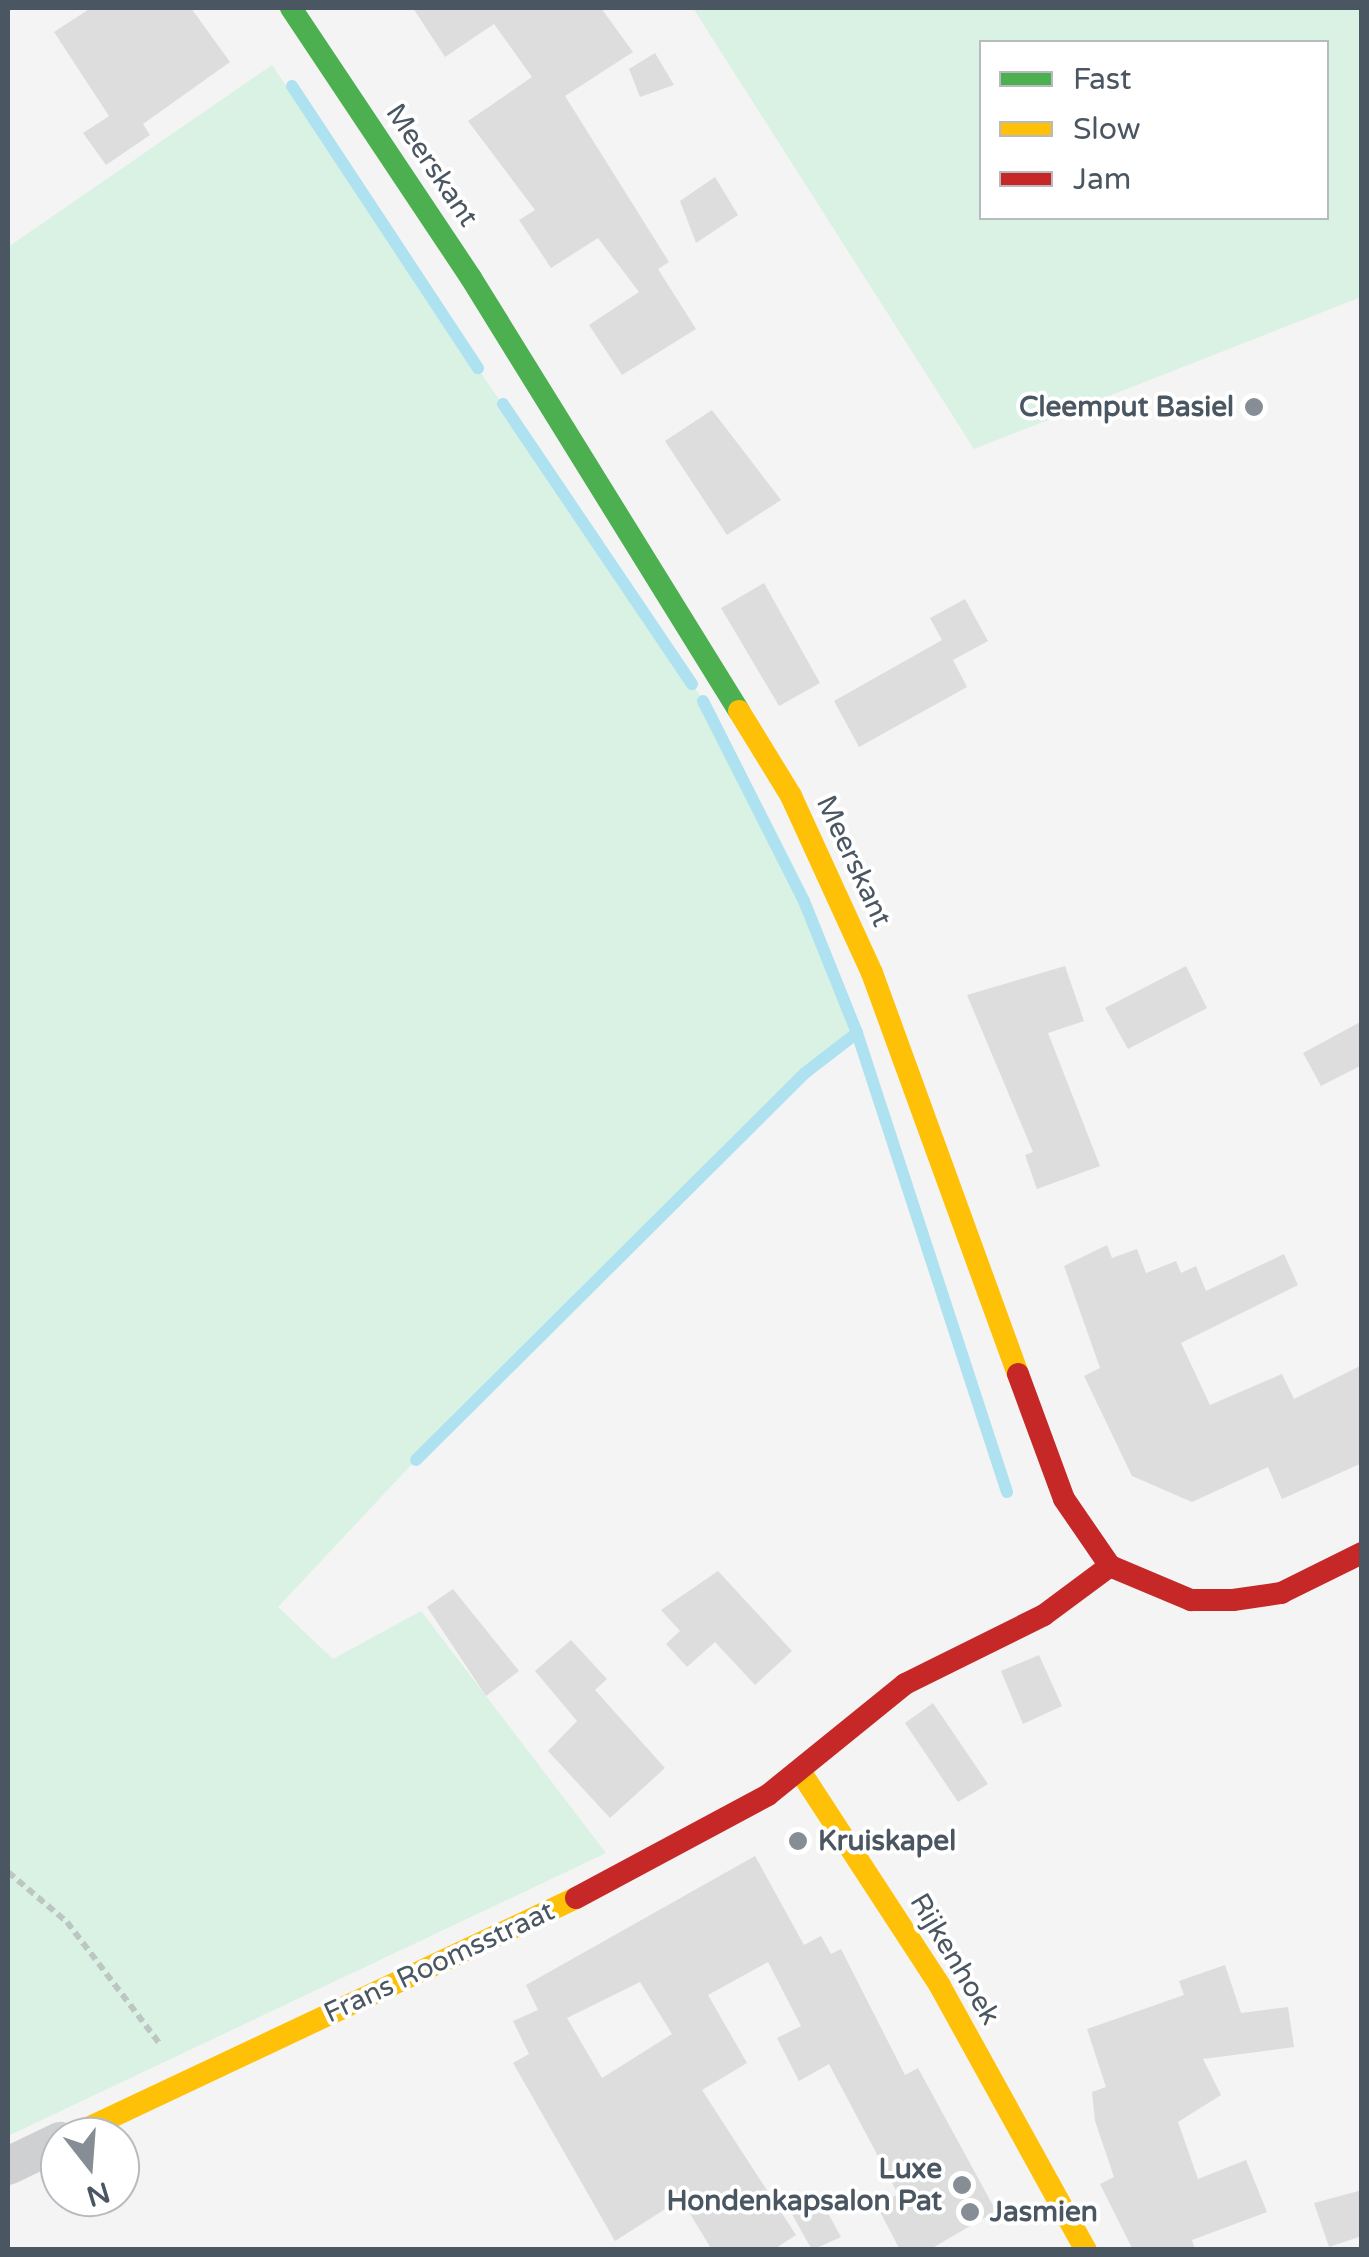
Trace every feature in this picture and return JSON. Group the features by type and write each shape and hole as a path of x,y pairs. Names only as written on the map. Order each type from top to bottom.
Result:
{"street":[{"name":"Meerskant","path":"291,8 471,278 792,796 872,973 1064,1499 1110,1566"},
{"path":"800,1771 905,1684 1044,1615 1110,1566 1191,1600 1233,1600 1281,1593 1362,1553"},
{"name":"Frans Roomsstraat","path":"111,2117 594,1888 800,1771"},
{"name":"Rijkenhoek","path":"800,1771 940,1986 1086,2250"},
{"path":"8,2166 40,2151"}],"path":[{"path":"8,1872 67,1922 188,2081"}],"green space":[{"path":"693,8 1361,8 1361,297 974,449"},
{"path":"272,65 703,700 816,918 860,1030 803,1073 532,1336 278,1607 333,1659 421,1611 606,1853 48,2117 40,2117 40,2121 8,2136 8,247"}],"building":[{"path":"91,8 191,8 230,62 143,124 150,135 106,165 83,133 109,116 54,32"},
{"path":"413,8 601,8 633,52 565,96 669,262 658,269 696,329 622,375 589,325 639,292 598,238 551,268 519,220 535,210 468,121 532,77 494,24 445,57"},
{"path":"655,53 674,85 640,97 629,69"},
{"path":"715,177 738,215 696,243 680,201"},
{"path":"712,410 781,500 727,535 665,441"},
{"path":"764,583 820,683 779,706 721,608"},
{"path":"965,599 988,641 953,660 967,687 859,747 834,701 942,640 930,618"},
{"path":"1065,966 1084,1021 1048,1033 1100,1166 1037,1189 1025,1155 1033,1152 967,995"},
{"path":"1186,966 1207,1008 1128,1049 1105,1008"},
{"path":"1362,1021 1362,1065 1321,1086 1303,1053"},
{"path":"1107,1245 1112,1258 1137,1249 1146,1273 1176,1261 1181,1273 1196,1266 1206,1291 1284,1254 1298,1285 1181,1343 1210,1405 1282,1374 1294,1399 1362,1365 1362,1463 1282,1499 1268,1467 1192,1502 1132,1476 1084,1376 1100,1368 1064,1266"},
{"path":"718,1571 792,1651 755,1685 715,1642 687,1667 666,1644 680,1631 661,1610"},
{"path":"453,1589 519,1671 486,1696 427,1607"},
{"path":"571,1640 607,1679 595,1690 665,1768 610,1818 548,1751 577,1721 535,1671"},
{"path":"1039,1655 1062,1706 1023,1724 1001,1671"},
{"path":"933,1703 988,1784 958,1802 905,1723"},
{"path":"755,1856 804,1945 821,1936 831,1954 841,1949 905,2075 918,2068 996,2211 929,2250 900,2250 877,2206 898,2194 829,2064 799,2081 777,2038 801,2026 768,1962 708,1995 747,2063 702,2090 796,2235 773,2250 712,2250 681,2199 615,2241 513,2063 529,2054 513,2021 538,2010 526,1985","holes":["640,1982 672,2034 602,2078 567,2018"]},
{"path":"1225,1965 1241,2013 1288,2007 1294,2047 1203,2059 1221,2095 1178,2122 1198,2179 1246,2160 1267,2212 1192,2240 1195,2250 1133,2250 1100,2184 1114,2177 1095,2121 1092,2092 1106,2087 1087,2029 1184,1995 1179,1981"},
{"path":"1362,2190 1362,2236 1329,2247 1314,2203"},
{"path":"817,2193 841,2237 812,2250 789,2209"}],"waterway":[{"path":"292,86 478,368"},
{"path":"503,404 692,684"},
{"path":"703,701 804,901 857,1033 1007,1492"},
{"path":"416,1460 805,1073 857,1033"}],"traffic: fast":[{"path":"291,8 471,278 739,711"}],"traffic: slow":[{"path":"739,711 791,796 872,973 1018,1374"},
{"path":"800,1771 940,1986 1086,2250"},
{"path":"111,2117 576,1898"}],"traffic: jam":[{"path":"1018,1374 1064,1499 1110,1566 1191,1600 1233,1600 1281,1593 1362,1553"},
{"path":"576,1898 768,1795 905,1684 1044,1615 1110,1566"}],"place":[{"name":"Cleemput Basiel","path":"1254,407"},
{"name":"Kruiskapel","path":"798,1841"},
{"name":"Luxe Hondenkapsalon Pat","path":"962,2185"},
{"name":"Jasmien","path":"970,2212"}]}
